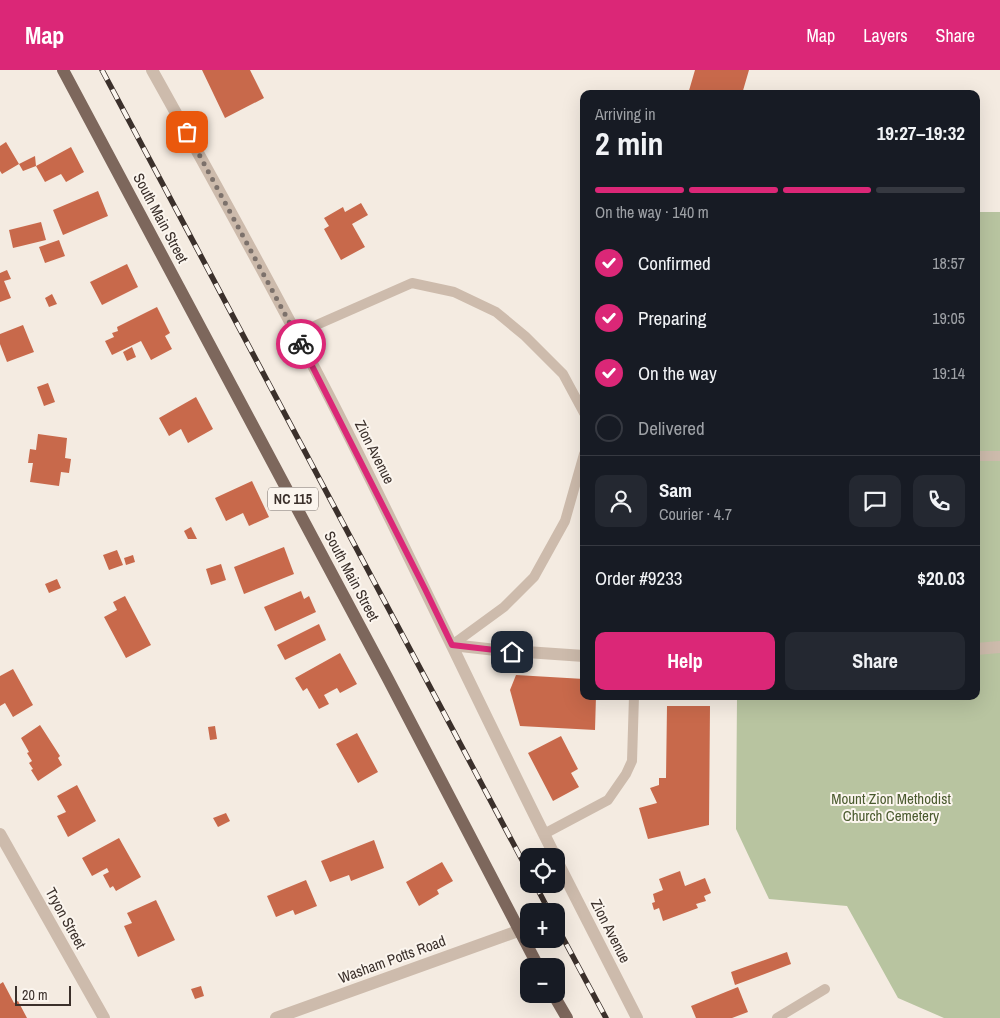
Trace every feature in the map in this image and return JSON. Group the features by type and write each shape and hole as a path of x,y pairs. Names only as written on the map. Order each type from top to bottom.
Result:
{"main road":[{"name":"South Main Street","path":"63,70 387,677 533,958"},
{"path":"558,1003 567,1018"}],"street":[{"name":"Zion Avenue","path":"152,70 296,334 360,458 551,848"},
{"path":"452,645 580,656"},
{"path":"980,650 1000,647"},
{"name":"Tryon Street","path":"0,834 104,1018"},
{"name":"Zion Avenue","path":"565,876 637,1018"},
{"name":"Washam Potts Road","path":"276,1018 518,931"}],"lane":[{"path":"296,334 412,283 454,292 496,312 525,336 563,374 580,405"},
{"path":"980,456 1000,456"},
{"path":"452,645 504,607 534,577 565,521 580,468"},
{"path":"544,834 608,800 626,774 632,761 634,700"},
{"path":"777,1018 826,989"}],"green space":[{"name":"Mount Zion Methodist Church Cemetery","path":"980,212 1000,212 1000,1018 944,1018 898,998 847,906 769,899 736,829 737,700 980,700"}],"building":[{"path":"202,70 250,70 264,98 225,118"},
{"path":"695,70 749,70 743,90 689,90"},
{"path":"6,142 19,164 2,174 0,171 0,146"},
{"path":"71,147 84,172 66,182 61,174 45,182 36,166"},
{"path":"35,156 36,166 23,171 19,164"},
{"path":"98,191 108,216 63,235 53,210"},
{"path":"361,203 368,215 352,224 365,247 341,260 324,229 329,226 324,218 343,207 345,212"},
{"path":"41,222 46,240 13,248 9,230"},
{"path":"59,240 65,256 45,263 39,247"},
{"path":"127,264 138,287 102,305 90,282"},
{"path":"7,270 11,279 4,281 11,298 0,302 0,273"},
{"path":"52,294 57,304 49,307 45,298"},
{"path":"157,307 170,333 165,336 172,349 151,360 141,341 112,355 105,341 114,337 112,333 118,331 117,327"},
{"path":"23,325 34,352 7,362 0,344 0,334"},
{"path":"132,347 136,357 127,361 123,352"},
{"path":"48,383 55,402 44,406 37,387"},
{"path":"196,397 213,429 188,443 181,429 169,436 159,418"},
{"path":"38,434 67,438 65,458 71,459 69,473 61,472 59,486 30,482 33,463 28,463 30,449 36,450"},
{"path":"252,481 269,517 249,526 243,513 226,521 215,498"},
{"path":"191,527 197,539 188,539 184,531"},
{"path":"284,547 294,574 244,594 234,567"},
{"path":"117,550 123,565 109,570 103,555"},
{"path":"133,555 135,562 126,565 124,558"},
{"path":"221,564 226,580 211,585 206,569"},
{"path":"57,579 61,588 49,593 45,584"},
{"path":"301,591 304,599 309,596 316,612 275,631 264,607"},
{"path":"125,596 151,645 126,658 104,617 117,610 113,602"},
{"path":"319,624 326,640 285,660 277,645"},
{"path":"340,653 357,684 340,693 337,688 324,695 329,704 319,709 307,688 303,691 295,678"},
{"path":"13,669 33,705 13,717 5,703 0,706 0,676"},
{"path":"516,675 580,679 580,700 596,700 595,730 520,726 510,690"},
{"path":"667,706 710,706 709,825 648,839 639,808 657,803 650,788 659,785 659,778 666,778"},
{"path":"40,725 60,756 58,758 62,765 38,781 31,770 33,769 29,763 32,761 21,738"},
{"path":"215,726 217,739 210,740 208,727"},
{"path":"357,733 378,772 358,783 336,744"},
{"path":"561,736 578,769 571,773 579,787 553,801 528,753"},
{"path":"77,785 96,821 68,837 57,816 66,812 57,796"},
{"path":"226,813 230,821 218,827 213,818"},
{"path":"119,838 141,877 116,891 113,886 110,888 103,875 109,872 107,868 92,876 82,858"},
{"path":"374,840 384,868 351,881 349,875 330,882 321,861"},
{"path":"442,862 453,881 437,890 439,894 419,906 406,882"},
{"path":"680,871 685,886 705,878 711,893 704,896 706,901 696,904 698,908 663,921 659,908 654,910 652,903 655,902 653,894 663,890 659,879"},
{"path":"306,880 317,906 295,915 293,910 276,917 267,896"},
{"path":"156,900 175,940 138,957 124,926 132,923 127,913"},
{"path":"787,952 791,964 735,985 731,972"},
{"path":"3,982 14,1003 18,1001 27,1018 0,1018 0,984"},
{"path":"201,986 204,996 195,999 191,989"},
{"path":"738,987 748,1012 732,1018 696,1018 691,1006"}],"railway":[{"path":"102,70 520,856"},
{"path":"540,893 545,903"},
{"path":"565,942 606,1018"}],"way so far":[{"path":"187,132 301,344"}],"route":[{"path":"301,344 334,406 452,645 512,652"}]}
